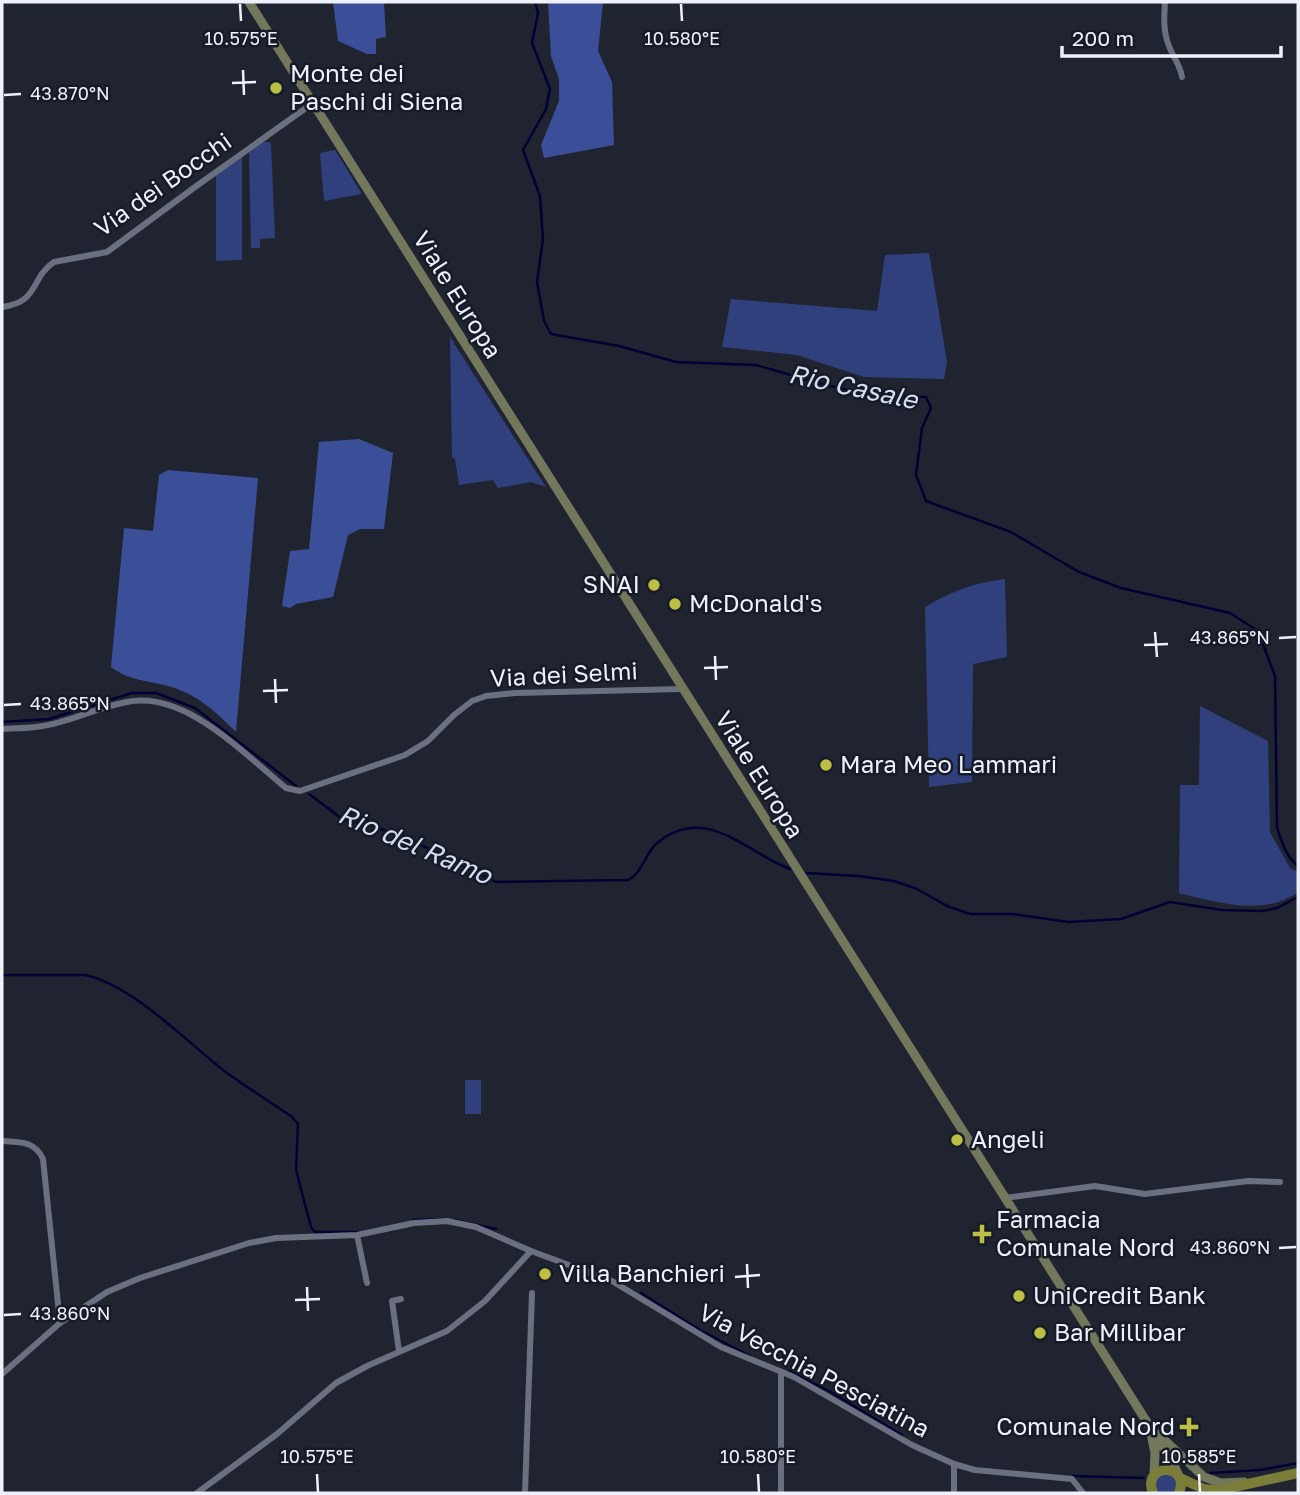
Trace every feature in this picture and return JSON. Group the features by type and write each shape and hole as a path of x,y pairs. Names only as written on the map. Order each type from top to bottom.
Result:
{"main road":[{"name":"Viale Europa","path":"250,2 1180,1478"},
{"name":"Viale Europa","path":"1148,1426 1204,1478 1221,1483 1261,1481"},
{"name":"Viale Europa","path":"1148,1426 1155,1453 1153,1484"},
{"path":"1142,1493 1166,1470 1204,1489 1218,1491"},
{"path":"1207,1493 1298,1473"},
{"path":"1179,1493 1180,1478"}],"street":[{"path":"1165,2 1164,33 1182,77"},
{"name":"Via dei Bocchi","path":"2,307 16,306 25,299 47,266 54,262 107,252 313,103"},
{"name":"Via dei Selmi","path":"2,729 59,723 127,702 166,703 206,724 286,788 300,791 404,755 428,741 472,701 486,696 682,689"},
{"path":"2,1141 29,1143 38,1150 43,1159 60,1323"},
{"path":"1004,1198 1094,1186 1145,1194 1248,1181 1280,1182"},
{"name":"Via Vecchia Pesciatina","path":"2,1374 60,1323 107,1292 140,1278 249,1243 276,1238 358,1235 414,1223 447,1221 476,1227 611,1281 721,1347 794,1377 912,1445 954,1464 975,1470 1072,1479 1083,1493"},
{"path":"358,1235 367,1283"},
{"path":"197,1493 277,1434 336,1383 447,1331 494,1292 531,1251"},
{"path":"525,1493 532,1293"},
{"path":"400,1351 391,1301 401,1299"},
{"path":"781,1373 781,1493"},
{"path":"954,1464 954,1493"}],"shaded area":[{"path":"333,2 384,2 386,37 376,39 376,54 367,54 338,41"},
{"path":"548,2 603,2 598,51 612,82 614,145 544,158 541,145 559,101 559,79 551,56"},
{"path":"263,142 271,144 275,238 260,239 260,248 251,248 249,152"},
{"path":"335,150 362,194 324,201 320,153"},
{"path":"242,157 242,260 216,261 216,175"},
{"path":"929,253 947,362 944,379 864,377 797,355 722,347 731,299 877,311 885,255"},
{"path":"450,337 546,487 531,482 498,488 493,480 459,485 455,459 452,457"},
{"path":"359,439 393,453 384,529 360,529 348,535 333,597 296,604 290,608 282,606 290,551 309,549 319,442"},
{"path":"168,470 258,478 236,732 213,710 188,694 168,686 131,678 111,667 124,528 153,531 159,475"},
{"path":"1005,579 1007,657 973,664 972,782 929,787 925,607 963,588"},
{"path":"1200,706 1268,741 1270,832 1290,868 1298,872 1298,892 1285,900 1255,906 1224,903 1179,893 1180,785 1199,785"},
{"path":"465,1080 481,1080 481,1114 465,1114"},
{"path":"1166,1473 1174,1476 1177,1484 1174,1492 1166,1495 1158,1492 1155,1484 1158,1476"}],"waterway":[{"name":"Rio Casale","path":"535,2 538,13 532,43 550,89 546,109 523,150 540,196 543,239 537,282 544,321 551,334 619,346 676,362 756,365 829,386 876,395 926,397 931,408 922,428 916,475 926,501 1011,532 1079,572 1121,588 1230,613 1258,631 1275,676 1277,828 1287,854 1298,866"},
{"name":"Rio del Ramo","path":"2,722 49,719 132,693 156,693 195,708 296,786"},
{"name":"Rio del Ramo","path":"309,794 341,818 371,825 425,847 496,882 628,880 637,873 657,843 675,832 692,828 709,829 725,835 790,869"},
{"name":"Rio del Ramo","path":"806,873 894,881 970,914 1012,914 1068,922 1121,919 1170,902 1222,910 1262,911 1277,908 1298,897"},
{"path":"2,975 85,975 103,981 139,1002 223,1070 291,1116 298,1124 296,1170 311,1227 315,1232 358,1232"},
{"path":"413,1220 444,1219"},
{"path":"455,1220 496,1229"},
{"path":"641,1293 700,1330 750,1356"},
{"path":"789,1371 829,1391 902,1435"},
{"path":"1210,1473 1260,1470 1298,1463"},
{"path":"1073,1476 1144,1478"}],"place":[{"name":"Monte dei Paschi di Siena","path":"276,88"},
{"name":"SNAI","path":"654,585"},
{"name":"McDonald's","path":"675,604"},
{"name":"Mara Meo Lammari","path":"826,765"},
{"name":"Angeli","path":"957,1140"},
{"name":"Farmacia Comunale Nord","path":"982,1234"},
{"name":"Villa Banchieri","path":"545,1274"},
{"name":"UniCredit Bank","path":"1019,1296"},
{"name":"Bar Millibar","path":"1040,1333"},
{"name":"Comunale Nord","path":"1189,1427"}]}
